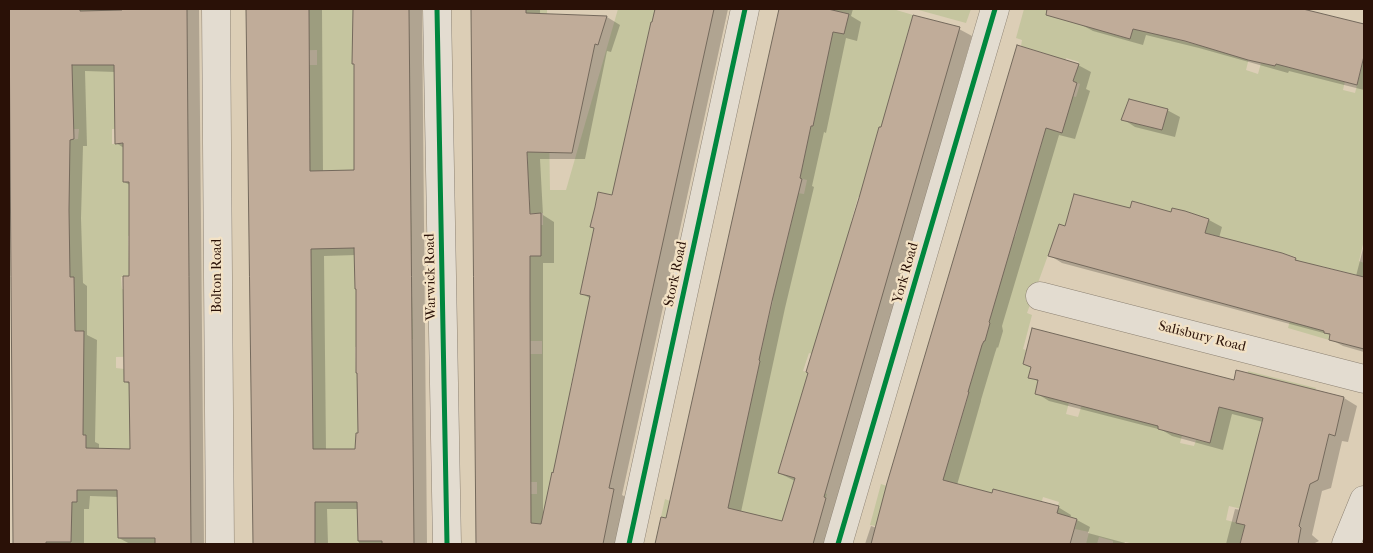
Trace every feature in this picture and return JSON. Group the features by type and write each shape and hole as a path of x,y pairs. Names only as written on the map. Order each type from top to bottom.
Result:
{"street":[{"name":"Bolton Road","path":"216,9 220,544"},
{"name":"Warwick Road","path":"437,9 447,544"},
{"name":"Stork Road","path":"628,544 745,9"},
{"name":"York Road","path":"838,544 995,9"},
{"name":"Salisbury Road","path":"1040,296 1364,379"},
{"path":"1346,544 1364,500"}],"green space":[{"path":"80,9 122,9 111,10 151,29 117,129 112,129 112,144 152,143 123,168 123,182 153,182 153,235 128,236 129,264 154,263 154,276 121,277 122,289 129,290 155,356 116,357 116,368 124,369 125,382 155,382 130,449 118,449 118,538 155,538 155,544 46,544 46,542 71,542 71,514 46,502 77,502 77,490 86,449 86,436 45,435 84,331 75,331 74,277 44,277 69,236 68,140 78,139 79,129 73,129 42,77"},
{"path":"309,9 353,9 354,77 378,77 354,93 354,120 379,212 411,211 412,254 380,254 355,289 380,288 380,297 412,296 413,339 381,339 380,346 355,347 356,373 381,372 381,432 357,433 358,541 382,541 382,544 315,544 315,541 309,541 314,502 319,502 320,449 283,449 283,437 313,436 312,370 283,370 282,357 312,357 312,331 282,331 282,318 312,317 312,291 282,291 282,277 311,277 311,251 281,251 280,171 310,158 309,132 280,119 310,118 310,92 280,92 305,65 317,65 317,50 280,51 309,36"},
{"path":"526,9 547,9 550,190 566,190 618,9 655,9 675,27 651,22 644,52 642,81 637,80 634,95 659,101 632,107 628,123 625,137 637,200 599,192 590,227 629,236 600,253 589,251 586,266 620,274 584,278 580,293 590,296 600,366 576,361 570,389 594,394 590,500 611,505 611,507 594,504 541,533 522,529 520,544 516,544 517,509 522,494 537,494 537,482 506,482 531,440 531,410 507,410 507,354 542,354 542,341 530,341 530,256 541,256 541,241 507,225 543,225 543,213 530,213 530,198 506,198 528,184 528,156 506,156"},
{"path":"813,9 828,9 812,13"},
{"path":"828,9 893,9 913,15 904,45 916,60 901,56 894,81 909,85 895,132 879,127 872,153 875,202 858,197 851,222 867,227 812,354 809,353 803,371 824,377 807,377 799,403 802,453 785,448 778,473 795,478 827,494 826,498 797,489 817,513 821,514 816,531 801,527 795,544 776,544 781,521 756,515 749,544 732,544 734,532 709,526 705,544 690,544 695,525 681,522 676,544 670,544 661,517 665,499 670,501 729,382 754,387 760,361 735,355 737,347 761,353 764,339 740,334 743,320 767,325 773,301 749,295 761,240 786,246 798,193 804,194 807,180 776,173 810,132 833,32 844,34 848,14"},
{"path":"915,9 971,9 966,23"},
{"path":"1024,9 1068,9 1068,11 1094,27 1099,9 1103,9 1100,20 1116,35 1130,39 1139,9 1149,9 1141,24 1156,28 1163,9 1171,9 1177,10 1170,38 1198,45 1256,30 1246,70 1258,74 1261,63 1275,66 1283,37 1288,67 1345,81 1343,90 1355,93 1364,58 1364,240 1359,261 1364,263 1364,277 1321,266 1328,316 1324,332 1330,334 1329,340 1288,328 1291,317 1288,286 1296,257 1205,233 1209,219 1172,208 1168,222 1144,220 1148,205 1132,201 1128,214 1102,220 1107,202 1074,194 1065,226 1059,225 1027,313 1032,315 1023,349 1026,350 1023,364 1031,367 1028,378 1038,380 1035,394 1044,396 1077,371 1066,414 1078,417 1082,404 1135,420 1144,388 1162,412 1158,429 1177,434 1192,400 1180,443 1194,446 1196,440 1210,443 1219,407 1239,408 1248,371 1316,388 1315,390 1273,379 1259,432 1291,521 1229,506 1226,520 1245,525 1240,544 1135,544 1125,542 1124,544 1113,544 1113,541 1099,537 1097,544 1086,544 1089,532 1075,529 1077,519 1059,514 1051,544 1048,544 1059,502 1043,497 1040,508 1008,493 993,490 990,498 876,526 870,525 881,484 890,487 930,449 951,455 959,428 938,422 961,420 969,393 948,386 951,377 971,382 979,354 962,339 982,345 990,319 995,231 1015,237 1019,224 1016,222 1016,159 1036,164 1043,138 1027,122 1062,133 1038,86 1076,97 1080,84 1073,81 1079,62 1066,58 1064,64 1047,54 1021,46 1022,40 1016,38","holes":["1129,99 1167,109 1162,130 1121,120"]}],"building":[{"path":"9,9 80,9 80,11 187,9 191,544 155,544 155,538 118,538 117,490 77,490 77,502 72,502 71,542 13,544","holes":["72,65 114,65 115,144 123,143 123,182 129,182 129,276 123,276 124,382 129,382 130,449 86,448 86,435 83,435 84,331 75,331 74,277 70,277 70,140 74,139"]},
{"path":"246,9 309,9 310,171 354,170 353,9 409,9 414,544 382,544 382,541 358,541 357,502 315,502 315,544 253,544","holes":["354,248 358,433 356,433 355,449 313,449 311,249"]},
{"path":"471,9 526,9 526,13 607,16 598,45 595,44 572,153 527,152 530,214 541,213 541,256 530,256 530,298 531,523 541,524 590,296 580,294 594,228 590,227 598,192 612,195 655,9 714,9 609,488 614,489 603,544 476,544"},
{"path":"779,9 828,9 849,14 844,34 833,32 800,178 802,179 772,301 728,508 782,521 795,478 778,473 808,373 806,372 879,127 881,127 913,15 960,27 824,497 826,498 813,544 655,544 661,517 666,518"},
{"path":"1047,9 1303,9 1364,24 1364,56 1357,85 1276,64 1275,66 1248,60 1185,41 1133,29 1130,39 1046,15"},
{"path":"1017,45 1079,64 1073,81 1077,83 1062,133 1046,128 943,480 992,493 993,489 1059,506 1057,513 1077,519 1070,544 871,544 887,483"},
{"path":"1129,99 1168,109 1162,130 1121,120"},
{"path":"1074,194 1130,208 1132,201 1171,212 1172,208 1185,211 1209,219 1205,233 1282,253 1296,258 1295,260 1364,277 1364,349 1329,340 1330,334 1324,333 1324,331 1048,256 1059,224 1065,226"},
{"path":"1032,328 1234,380 1236,370 1344,397 1335,436 1329,434 1318,480 1310,484 1299,526 1301,528 1298,544 1240,544 1245,525 1236,523 1263,418 1219,407 1210,443 1158,429 1158,426 1035,394 1038,380 1028,378 1031,367 1023,364"}],"cycle path":[{"path":"437,9 447,544"},
{"path":"629,544 745,9"},
{"path":"838,544 995,9"}]}
